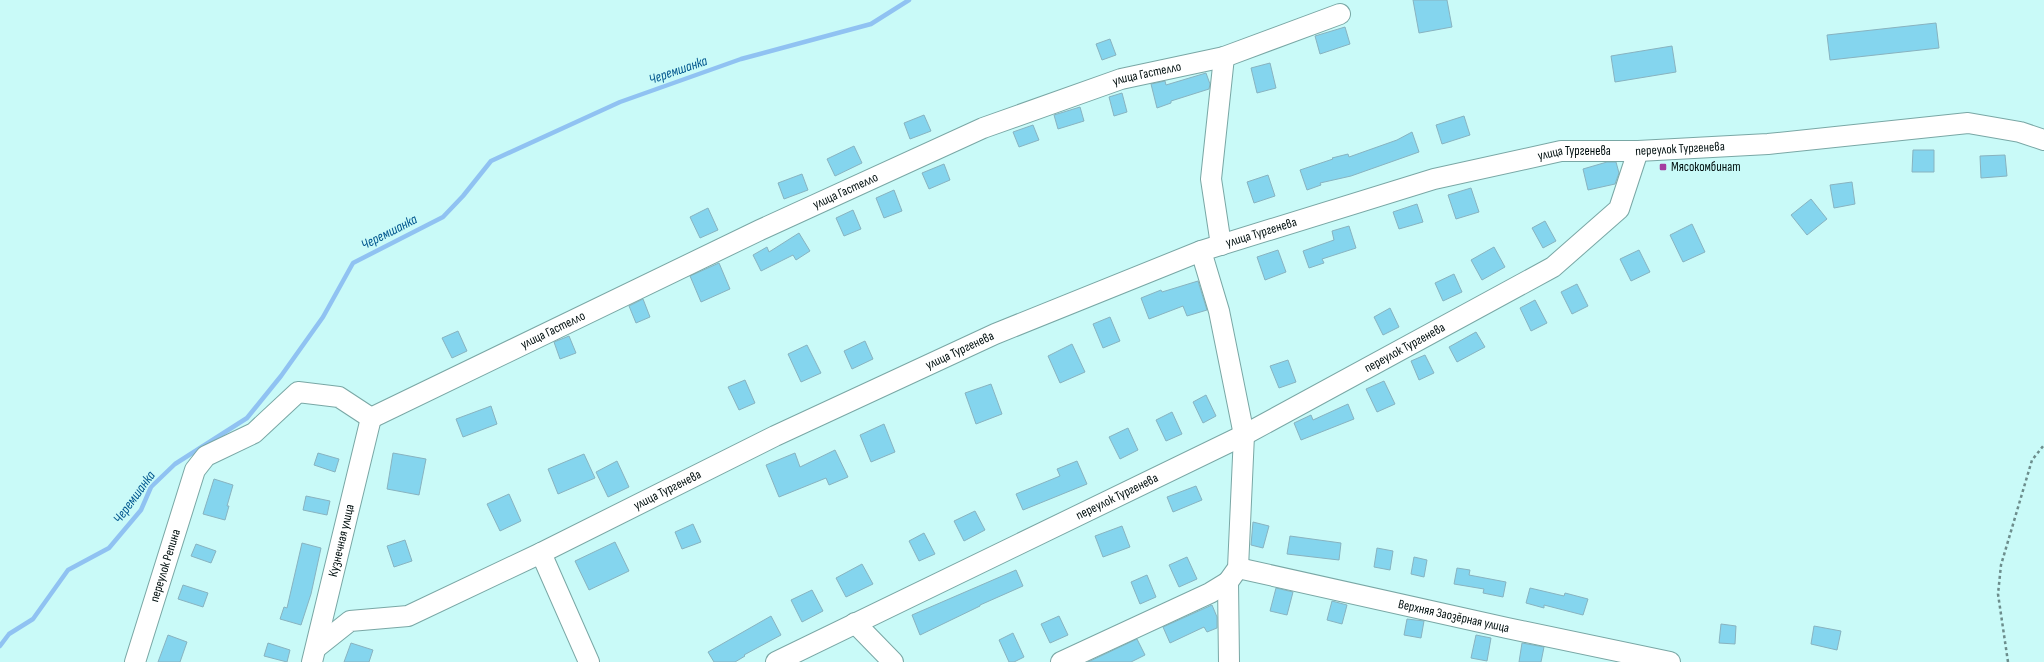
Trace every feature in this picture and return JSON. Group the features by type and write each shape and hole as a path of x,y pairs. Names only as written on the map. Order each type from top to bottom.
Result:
{"street":[{"name":"улица Гастелло","path":"371,418 717,250 983,128 1121,79 1224,56 1340,14"},
{"path":"1221,245 1211,179 1224,56"},
{"name":"переулок Тургенева","path":"776,662 1244,435 1553,267 1620,209 1638,151 1768,144 1968,123 2020,132 2044,140"},
{"name":"улица Тургенева","path":"314,655 350,621 408,616 541,553 775,436 995,334 1201,251 1434,179 1561,151 1638,151"},
{"path":"1201,251 1219,311 1244,435 1233,575 1229,662"},
{"name":"переулок Репина","path":"135,662 196,470 206,456 254,433 298,392 339,397 371,418"},
{"name":"Кузнечная улица","path":"314,655 371,418"},
{"path":"541,553 589,662"},
{"path":"1061,662 1210,593 1233,575"},
{"name":"Верхняя Заозёрная улица","path":"1233,575 1507,628 1670,662"},
{"path":"855,623 893,662"}],"path":[{"path":"2008,662 1998,594 2001,565 2032,460 2044,446"}],"building":[{"path":"1413,0 1447,0 1452,27 1419,33"},
{"path":"1936,23 1939,48 1830,60 1827,35"},
{"path":"1345,27 1350,44 1320,54 1315,36"},
{"path":"1110,39 1116,55 1102,60 1096,44"},
{"path":"1672,46 1676,72 1615,82 1611,56"},
{"path":"1270,63 1276,88 1257,93 1251,68"},
{"path":"1206,73 1210,84 1209,89 1171,101 1171,103 1157,108 1151,84 1165,81 1166,85"},
{"path":"1122,93 1127,112 1114,116 1109,97"},
{"path":"1080,107 1084,121 1058,129 1054,115"},
{"path":"924,115 931,131 910,139 904,123"},
{"path":"1464,116 1470,135 1442,144 1436,125"},
{"path":"1033,125 1039,140 1019,147 1013,132"},
{"path":"1412,132 1419,152 1351,176 1320,183 1321,185 1307,190 1300,170 1333,159 1332,158 1348,154 1349,157 1397,140"},
{"path":"854,146 862,163 835,176 827,159"},
{"path":"1913,150 1934,150 1934,172 1912,172"},
{"path":"2005,155 2007,176 1981,178 1980,156"},
{"path":"1607,162 1616,162 1619,173 1615,184 1588,190 1583,169"},
{"path":"944,164 950,180 929,189 922,173"},
{"path":"802,174 808,190 784,199 778,183"},
{"path":"1268,175 1275,196 1254,203 1247,182"},
{"path":"1852,182 1855,204 1834,208 1830,185"},
{"path":"1471,188 1479,212 1456,219 1448,195"},
{"path":"894,190 902,211 884,218 876,198"},
{"path":"1811,199 1827,219 1807,235 1791,215"},
{"path":"1417,204 1423,222 1399,229 1393,212"},
{"path":"708,208 718,230 700,238 690,217"},
{"path":"853,210 861,229 844,236 836,218"},
{"path":"1545,221 1556,241 1543,248 1532,228"},
{"path":"1692,224 1705,252 1683,262 1670,235"},
{"path":"1349,226 1356,248 1322,259 1324,263 1309,268 1303,251 1334,240 1332,231"},
{"path":"799,233 810,251 796,260 793,255 761,271 753,255 767,247 769,252"},
{"path":"1494,247 1505,267 1482,280 1471,260"},
{"path":"1278,250 1286,272 1265,280 1257,257"},
{"path":"1639,250 1650,272 1631,281 1620,259"},
{"path":"719,263 730,289 701,302 690,276"},
{"path":"1454,274 1462,292 1443,301 1435,283"},
{"path":"1198,281 1207,310 1187,316 1183,306 1149,319 1141,298 1161,290 1162,292"},
{"path":"1577,284 1588,306 1572,314 1561,292"},
{"path":"643,299 650,317 636,323 629,306"},
{"path":"1535,300 1547,323 1531,331 1520,308"},
{"path":"1390,308 1399,327 1383,335 1374,317"},
{"path":"1110,317 1120,341 1103,348 1093,324"},
{"path":"458,331 467,351 452,358 442,338"},
{"path":"1476,332 1485,347 1457,362 1449,347"},
{"path":"569,336 576,353 560,359 554,342"},
{"path":"865,341 873,359 852,369 844,351"},
{"path":"1072,344 1085,372 1060,383 1048,356"},
{"path":"807,345 821,373 801,382 788,354"},
{"path":"1425,355 1434,373 1419,380 1411,361"},
{"path":"1288,360 1296,382 1279,388 1270,366"},
{"path":"745,380 755,403 739,410 728,387"},
{"path":"1384,381 1395,404 1377,412 1366,389"},
{"path":"991,384 1002,414 976,424 965,393"},
{"path":"1206,395 1216,416 1203,423 1193,402"},
{"path":"1348,404 1354,419 1301,440 1294,423 1311,415 1313,420"},
{"path":"491,406 497,424 463,437 456,419"},
{"path":"1172,412 1182,434 1166,441 1156,420"},
{"path":"884,424 895,452 871,462 860,435"},
{"path":"1128,428 1138,450 1120,459 1109,437"},
{"path":"835,450 848,477 829,485 826,478 779,497 766,465 795,453 800,467"},
{"path":"318,453 339,459 335,472 314,465"},
{"path":"393,453 426,459 419,495 387,489"},
{"path":"584,454 595,478 558,494 548,469"},
{"path":"617,461 629,487 608,497 596,472"},
{"path":"1077,461 1087,484 1023,510 1016,494 1060,476 1057,469"},
{"path":"214,479 233,485 225,520 203,514"},
{"path":"1196,486 1202,500 1173,512 1167,497"},
{"path":"509,494 521,521 500,531 487,504"},
{"path":"306,496 330,501 327,515 303,510"},
{"path":"975,511 985,530 964,541 954,521"},
{"path":"1253,522 1269,526 1263,548 1251,545"},
{"path":"693,524 701,542 682,549 675,532"},
{"path":"1122,526 1130,547 1103,557 1095,536"},
{"path":"924,533 935,554 919,561 909,541"},
{"path":"1290,536 1341,543 1339,560 1287,554"},
{"path":"405,540 412,561 394,567 387,546"},
{"path":"615,542 629,571 589,590 575,561"},
{"path":"302,543 321,548 311,594 301,625 280,619 284,607 287,608"},
{"path":"196,544 216,551 211,563 191,556"},
{"path":"1377,548 1393,551 1390,570 1374,567"},
{"path":"1187,557 1197,579 1179,587 1169,565"},
{"path":"1414,557 1427,560 1424,577 1411,574"},
{"path":"862,564 873,584 846,597 836,578"},
{"path":"1457,568 1470,570 1469,575 1506,582 1503,597 1483,593 1484,589 1454,584"},
{"path":"1016,570 1023,586 980,605 920,635 912,615"},
{"path":"1147,575 1156,597 1140,604 1131,582"},
{"path":"183,585 208,593 203,607 178,599"},
{"path":"1276,588 1293,592 1287,615 1270,611"},
{"path":"1530,588 1564,596 1565,593 1588,599 1583,615 1544,605 1544,608 1526,603"},
{"path":"812,590 823,611 802,622 791,600"},
{"path":"1332,601 1347,605 1342,624 1327,620"},
{"path":"1212,605 1217,617 1217,628 1207,632 1204,627 1170,643 1163,627"},
{"path":"771,616 781,635 744,655 745,656 735,662 714,662 708,652"},
{"path":"1059,616 1068,635 1050,643 1041,624"},
{"path":"1407,619 1424,621 1421,638 1404,635"},
{"path":"1721,624 1736,626 1735,644 1719,643"},
{"path":"1814,626 1841,631 1837,650 1811,644"},
{"path":"1013,633 1024,657 1014,662 1009,662 999,640"},
{"path":"168,635 187,642 180,662 158,662"},
{"path":"1476,635 1491,638 1487,661 1471,658"},
{"path":"1137,639 1145,655 1131,662 1088,662"},
{"path":"268,643 290,650 287,662 264,656"},
{"path":"351,643 373,650 369,662 344,662"},
{"path":"1522,643 1544,647 1541,662 1519,662"}],"waterway":[{"name":"Черемшанка","path":"0,646 9,634 33,619 68,570 109,548 141,510 151,487 175,464 247,418 281,376 323,317 353,263 443,217 463,196 491,161 620,102 741,59 871,24 909,0"}],"place":[{"name":"Мясокомбинат","path":"1663,167"}]}
